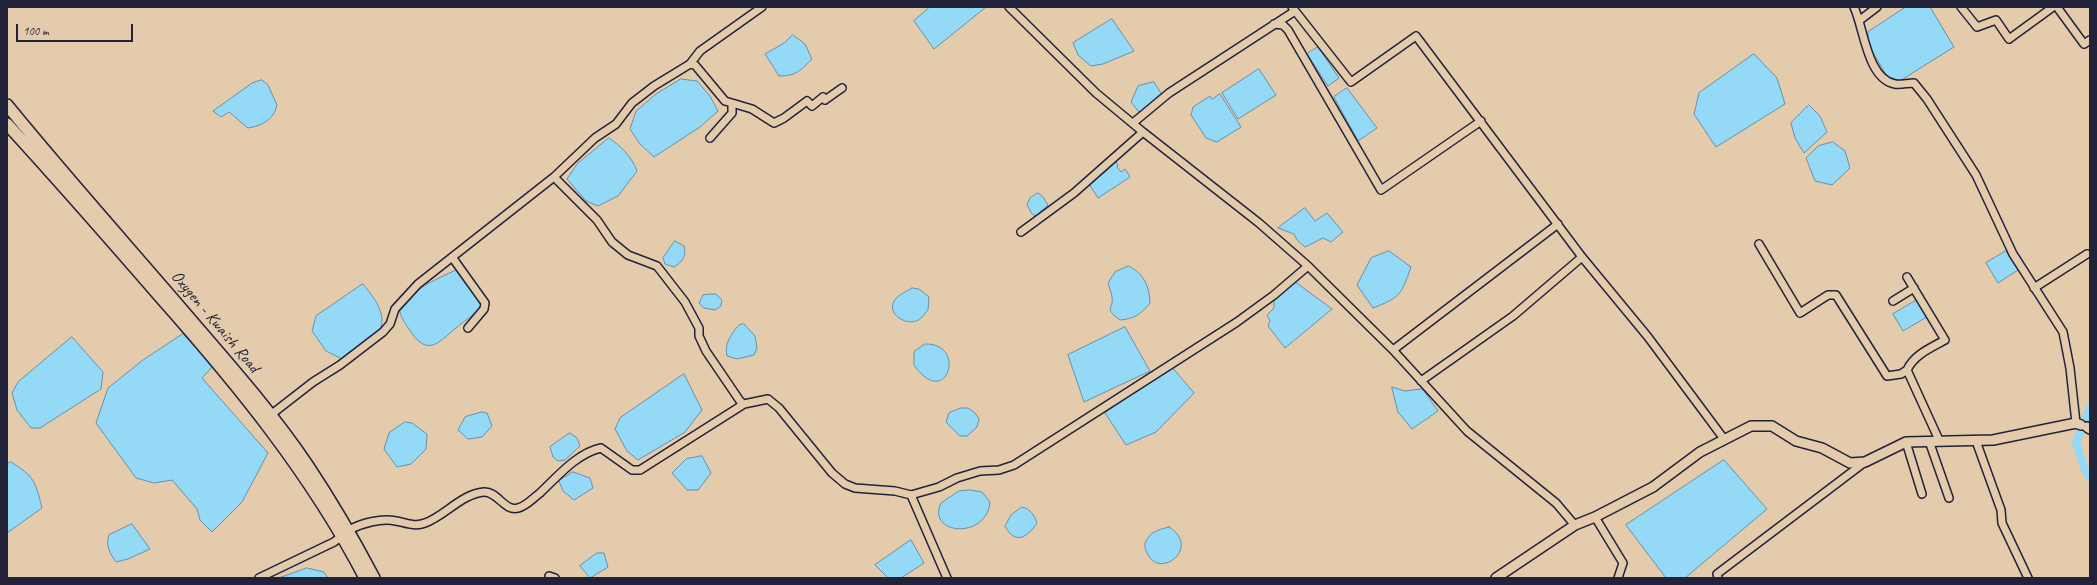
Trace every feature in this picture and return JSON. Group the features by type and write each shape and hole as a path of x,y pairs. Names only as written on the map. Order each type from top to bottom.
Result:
{"main road":[{"name":"Oxygen - Kwaish Road","path":"7,105 58,168 136,255 267,417 346,532 374,578"},
{"name":"Oxygen - Kwaish Road","path":"7,124 267,417"},
{"name":"Oxygen - Kwaish Road","path":"346,532 364,578"}],"street":[{"path":"267,417 313,382 340,365 383,332 404,298 452,257 554,177 595,138 616,124 632,103 654,86 690,64 700,51 762,7"},
{"path":"1009,7 1096,93 1250,216 1308,266 1393,350 1467,431 1556,503 1573,523"},
{"path":"1718,578 1717,574 1865,462 1906,442 1929,440 1993,440 2083,426 2063,332 2013,254 1976,175 1927,99 1914,83 1895,84 1881,78 1868,54 1860,20 1854,7"},
{"path":"1860,20 1877,7"},
{"path":"1961,7 1977,27 1996,20 2009,39 2053,7"},
{"path":"2057,7 2084,44 2090,40"},
{"path":"1133,123 1169,93 1274,24 1294,9 1351,82 1416,36 1482,121 1582,257 1648,337 1724,440"},
{"path":"1274,24 1284,25 1288,30 1381,190 1482,121"},
{"path":"690,64 695,66 725,102 752,109 774,123 784,118 806,101 812,106 823,97 825,100 842,88"},
{"path":"710,138 732,113 732,104"},
{"path":"1021,232 1074,193 1143,132"},
{"path":"554,177 597,220 612,242 628,255 657,266 685,302 699,328 699,336 706,351 744,404"},
{"path":"1393,350 1558,224"},
{"path":"1759,244 1800,313 1828,294 1836,295 1887,376 1901,374 1907,370 1911,361 1926,350 1945,340 1907,277"},
{"path":"2034,288 2086,254"},
{"path":"452,257 485,303 484,310 468,328"},
{"path":"1421,381 1513,316 1582,257"},
{"path":"259,578 334,542 346,532 376,522 395,521 414,525 426,523 463,500 484,492 493,494 509,507 516,509 526,505 573,464 596,449 602,448 632,470 640,470 744,404 768,399 779,408 832,474 845,484 855,488 895,491 911,495 939,488 962,476 980,471 999,470 1019,462 1237,322 1274,295 1308,266"},
{"path":"1893,301 1914,288"},
{"path":"1907,370 1939,440"},
{"path":"1496,578 1575,525 1595,517 1653,487 1700,452 1751,426 1772,426 1796,441 1822,448 1850,463 1865,462"},
{"path":"1929,440 1949,498"},
{"path":"1976,441 2001,510 2002,523 2028,578"},
{"path":"1906,442 1922,494"},
{"path":"911,495 947,578"},
{"path":"1595,517 1623,563 1618,578"}],"water":[{"path":"930,7 986,7 934,49 914,21"},
{"path":"1906,7 1930,7 1954,47 1898,82 1888,78 1868,44 1868,32"},
{"path":"1112,19 1134,51 1103,64 1091,66 1078,55 1073,43"},
{"path":"793,35 805,44 812,59 794,74 779,76 765,54 784,43"},
{"path":"1318,47 1339,78 1328,86 1307,54"},
{"path":"1754,54 1777,78 1785,104 1716,147 1694,114 1699,93"},
{"path":"1259,69 1276,95 1238,119 1222,93"},
{"path":"681,79 697,81 710,96 718,111 700,127 654,157 639,143 630,129 636,111 656,94"},
{"path":"262,80 268,85 277,105 273,115 262,124 248,128 229,112 221,117 213,111 252,83"},
{"path":"1154,82 1162,95 1149,108 1139,112 1131,102 1138,86"},
{"path":"1347,88 1377,128 1358,141 1334,97"},
{"path":"1220,94 1241,127 1217,142 1206,138 1191,115 1193,107 1210,96 1212,99"},
{"path":"1809,105 1820,116 1827,132 1804,153 1795,138 1791,123"},
{"path":"609,138 626,152 637,171 618,196 598,206 586,201 567,179 577,164"},
{"path":"1833,142 1845,151 1850,168 1832,185 1815,181 1806,158 1818,146"},
{"path":"1116,162 1118,165 1117,167 1121,172 1125,169 1130,177 1098,198 1089,184"},
{"path":"1038,193 1043,197 1048,205 1036,216 1032,214 1027,205 1030,198"},
{"path":"1305,208 1315,221 1327,213 1343,232 1331,242 1323,238 1305,247 1297,240 1294,234 1278,228"},
{"path":"675,241 684,246 685,253 681,261 674,267 665,264 663,258"},
{"path":"1389,251 1411,267 1405,284 1399,294 1395,298 1373,308 1357,285 1371,258"},
{"path":"2006,251 2018,270 1998,283 1986,263"},
{"path":"1129,266 1139,273 1145,282 1149,291 1150,303 1137,315 1120,320 1112,313 1110,309 1112,296 1108,283 1115,272"},
{"path":"456,270 469,284 481,305 472,316 438,343 427,345 421,343 415,338 405,324 399,307 405,300 419,290 433,281"},
{"path":"1294,281 1332,309 1285,348 1268,326 1270,321 1267,315 1274,308 1274,300"},
{"path":"363,284 380,309 382,319 381,326 368,344 342,359 326,351 312,331 316,316"},
{"path":"912,288 919,289 929,297 928,310 922,317 912,322 902,320 898,317 892,306 898,297"},
{"path":"716,294 722,300 721,306 715,310 704,308 699,303 703,295"},
{"path":"1917,300 1927,317 1903,331 1893,314"},
{"path":"744,324 755,336 757,348 754,355 737,359 727,356 726,347 729,339 739,325"},
{"path":"1125,327 1150,371 1084,402 1068,355"},
{"path":"183,334 213,366 202,378 268,453 242,502 212,532 200,520 197,509 172,480 154,483 136,478 96,423 108,388 143,360"},
{"path":"72,337 103,372 101,389 40,428 31,428 17,410 12,393 18,382"},
{"path":"925,344 938,346 946,353 949,362 948,371 943,378 936,381 926,378 914,365 914,352"},
{"path":"1172,367 1194,393 1156,432 1126,445 1105,413"},
{"path":"684,374 702,410 685,432 638,460 627,451 615,429 620,418"},
{"path":"1392,387 1405,391 1421,389 1438,411 1412,429 1398,412"},
{"path":"961,408 968,408 975,413 979,419 977,427 967,436 960,436 946,422 949,413"},
{"path":"482,412 487,413 492,426 482,437 468,439 458,430 465,417"},
{"path":"405,422 412,423 427,434 426,449 411,464 397,467 384,449 389,433"},
{"path":"570,433 577,438 580,446 565,460 558,461 553,457 550,447"},
{"path":"702,456 711,473 698,490 687,490 672,473 686,459"},
{"path":"1724,460 1767,509 1685,578 1666,578 1626,525"},
{"path":"11,462 33,480 42,508 7,533 7,464"},
{"path":"573,472 590,478 593,488 574,500 563,491 559,481"},
{"path":"970,490 982,492 990,502 986,514 979,523 969,527 959,529 949,527 942,522 939,514 941,503 959,491"},
{"path":"1022,507 1028,509 1032,513 1037,523 1025,536 1017,537 1013,536 1005,526 1011,515"},
{"path":"132,524 150,549 128,559 116,562 109,549 109,535"},
{"path":"1169,527 1178,535 1181,543 1180,551 1175,558 1161,564 1153,561 1147,553 1145,544 1153,533"},
{"path":"911,540 924,563 901,578 888,578 875,565"},
{"path":"597,553 604,553 608,567 590,578 580,566"},
{"path":"307,568 324,572 328,578 279,578"}],"waterway":[{"path":"2090,408 2076,443 2085,470 2090,478"}]}
